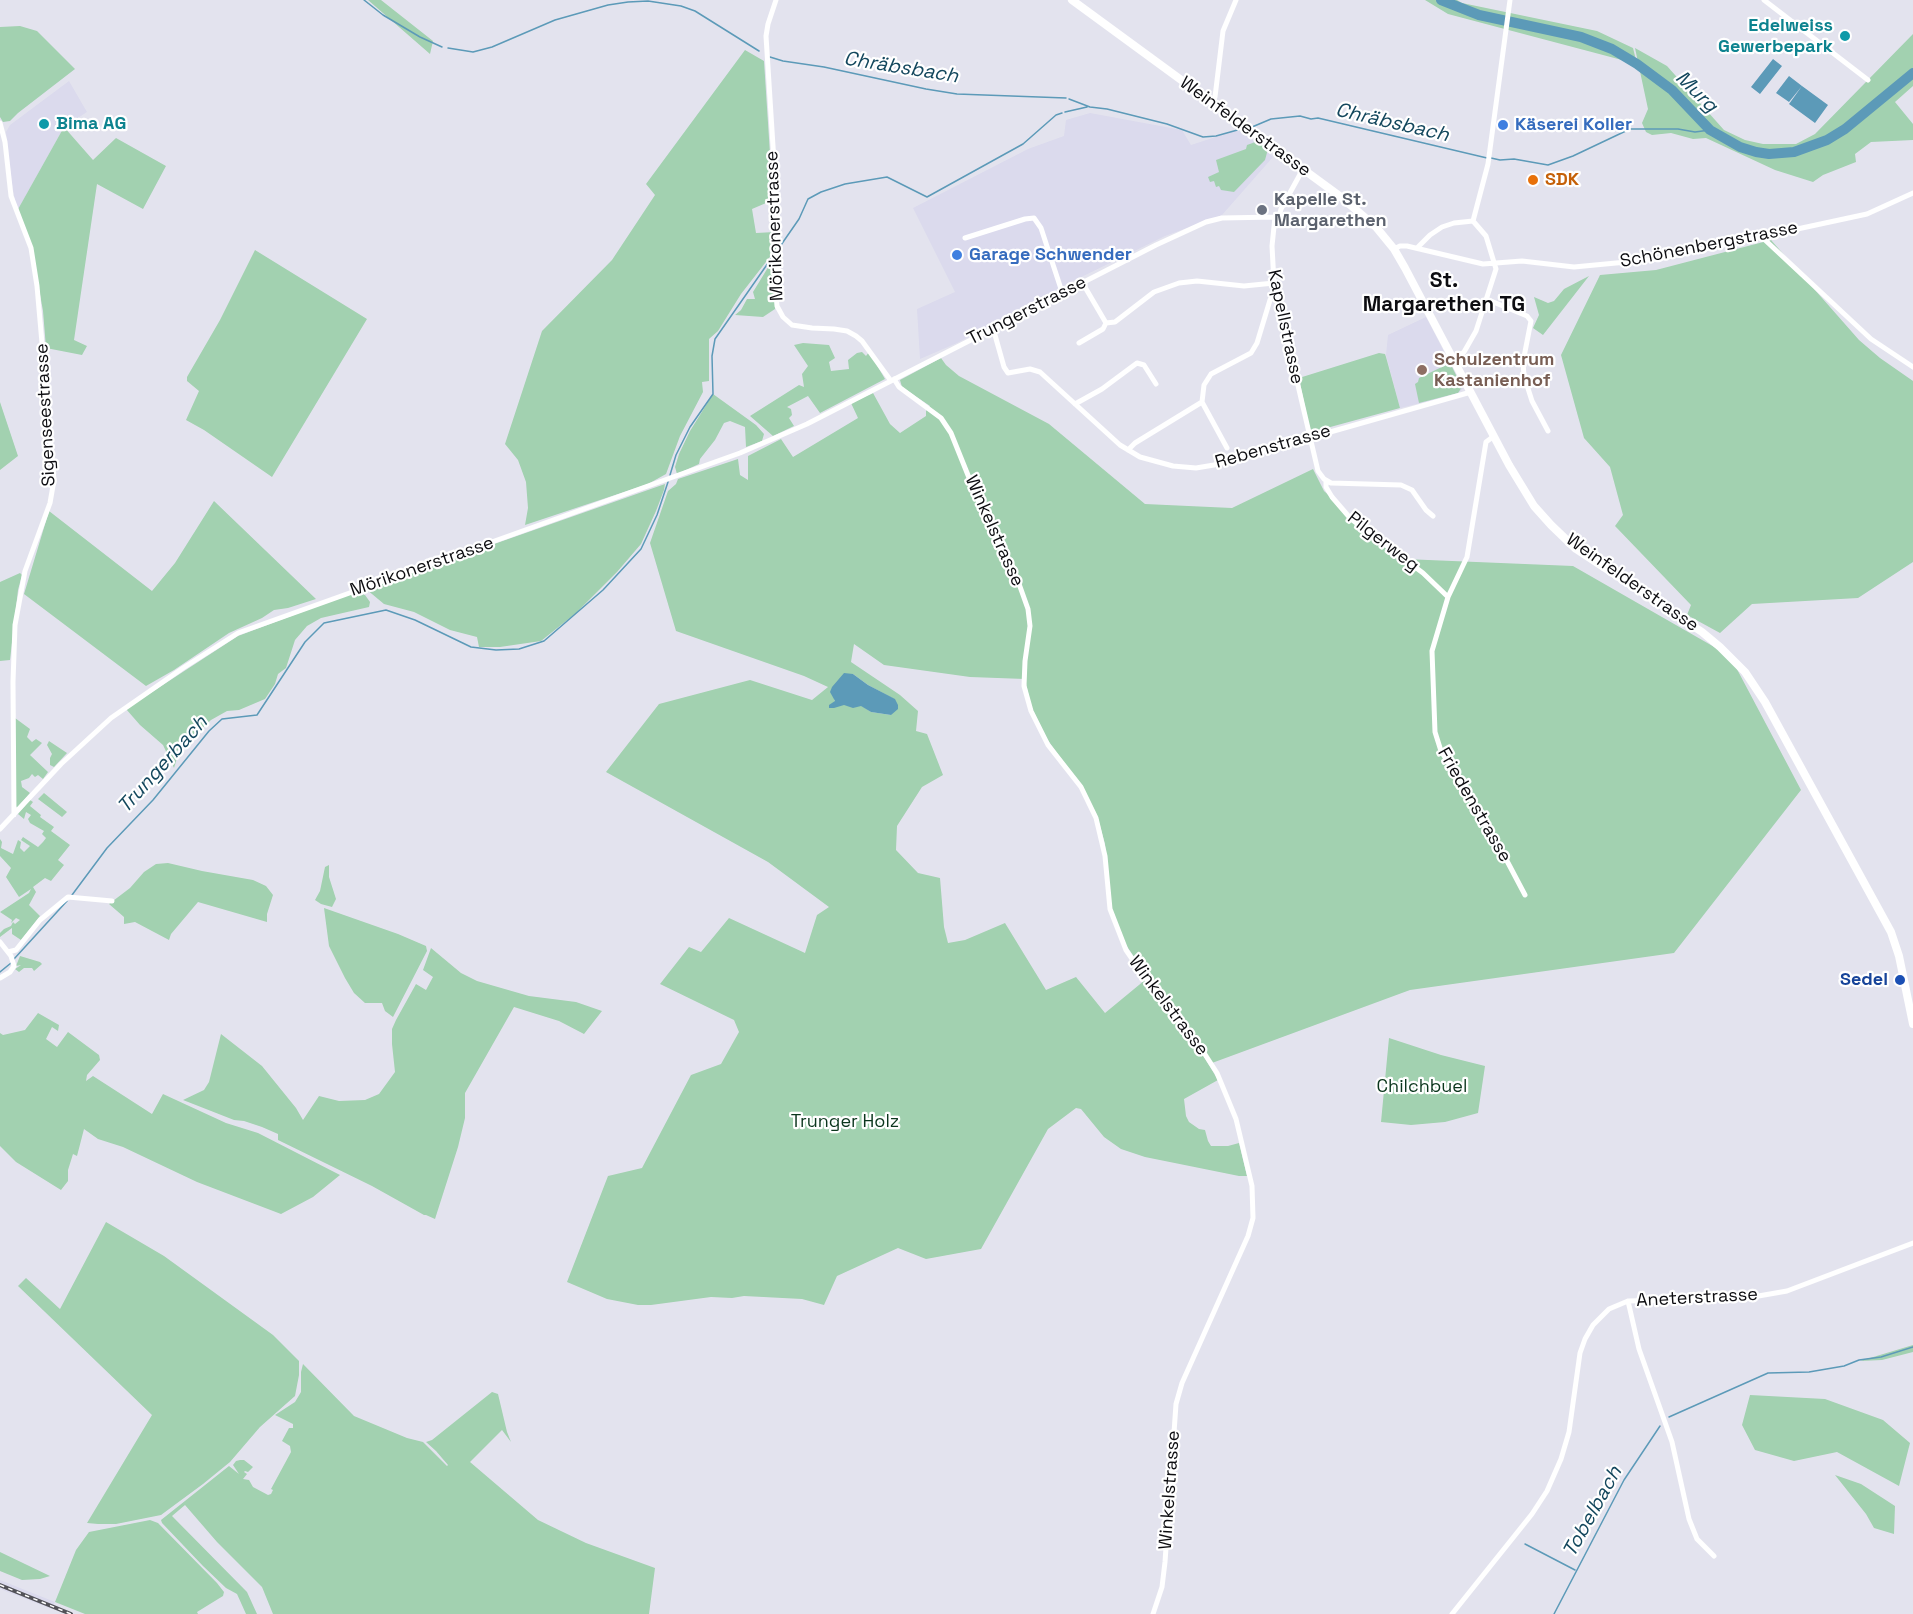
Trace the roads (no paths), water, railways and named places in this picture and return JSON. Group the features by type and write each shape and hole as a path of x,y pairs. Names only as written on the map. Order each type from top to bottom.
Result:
{"main road":[{"name":"Weinfelderstrasse","path":"1072,0 1369,220 1394,249 1522,488 1551,525 1576,549 1710,638 1738,664 1754,684 1891,932 1901,964 1913,1024"}],"street":[{"name":"Mörikonerstrasse","path":"776,0 766,36 778,225 777,306 783,317 792,325 840,330 856,336 899,387 941,418"},
{"path":"1212,103 1215,98 1223,31 1236,0"},
{"path":"1473,221 1489,157 1510,0"},
{"path":"1764,0 1868,80"},
{"name":"Sigenseestrasse","path":"0,123 5,142 11,196 31,248 37,286 54,480 50,503 25,571 15,625 14,815"},
{"name":"Kapellstrasse","path":"1303,170 1277,217 1272,246 1274,283 1309,437 1318,471 1326,481"},
{"name":"Schönenbergstrasse","path":"1394,249 1400,246 1417,248 1476,264 1522,261 1574,267 1658,259 1867,214 1913,193"},
{"name":"Trungerstrasse","path":"892,380 1156,244 1213,220 1277,217 1322,218 1356,225 1369,220"},
{"path":"965,238 1034,218 1041,228 1062,292"},
{"path":"1417,248 1442,227 1473,221"},
{"path":"1454,359 1461,356 1470,342 1496,272 1485,237 1473,221"},
{"path":"1764,236 1871,339 1913,367"},
{"path":"1106,323 1115,322 1154,292 1179,283 1197,281 1244,286 1274,283"},
{"path":"1082,282 1106,323"},
{"path":"1227,448 1202,402 1204,385 1211,374 1246,357 1254,349 1270,300 1276,295"},
{"path":"1486,298 1527,316 1531,321 1523,362 1524,376 1532,401 1548,432"},
{"path":"1079,343 1103,329 1106,323"},
{"name":"Rebenstrasse","path":"993,328 1006,372 1010,374 1028,369 1038,371 1110,438 1128,450 1162,464 1196,468 1214,465 1471,392"},
{"path":"1075,404 1102,389 1137,363 1144,365 1156,384"},
{"name":"Mörikonerstrasse","path":"0,829 60,764 111,718 238,633 740,453 807,424 892,380"},
{"path":"1128,450 1135,443 1202,402"},
{"name":"Winkelstrasse","path":"941,418 951,433 980,505 1005,549 1021,588 1028,609 1030,626 1024,661 1024,686 1028,702 1048,745 1081,787 1096,818 1105,856 1107,891 1112,919 1131,957 1197,1042 1217,1073 1236,1119 1252,1186 1253,1218 1248,1236 1182,1383 1176,1404 1165,1562 1162,1587 1153,1614"},
{"name":"Friedenstrasse","path":"1494,436 1486,442 1467,557 1448,597 1432,651 1435,732 1442,751 1497,842 1525,895"},
{"path":"1326,481 1401,485 1412,490 1433,516"},
{"name":"Pilgerweg","path":"1326,481 1326,487 1332,497 1351,519 1423,573 1448,597"},
{"path":"10,954 16,950 40,920 68,897 78,896 92,901 111,901"},
{"path":"0,942 10,954 14,966 10,972 0,978"},
{"name":"Aneterstrasse","path":"1452,1614 1532,1514 1547,1491 1561,1459 1569,1432 1584,1339 1593,1324 1609,1309 1628,1301 1747,1298 1787,1291 1913,1243"},
{"path":"1628,1301 1642,1360 1671,1442 1689,1519 1697,1539 1714,1556"}],"water":[{"path":"1773,59 1782,66 1760,94 1751,87"},
{"path":"1789,76 1802,86 1789,102 1776,93"},
{"path":"1802,86 1828,105 1815,123 1789,104"},
{"path":"844,673 853,674 895,699 898,709 891,715 871,712 861,706 853,708 844,705 829,708 829,705 835,701 830,692 832,687"}],"waterway":[{"name":"Chräbsbach","path":"364,0 383,15 442,47"},
{"name":"Murg","path":"1441,0 1479,15 1581,37 1612,49 1672,90 1710,130 1740,147 1756,152 1769,154 1794,152 1827,140 1845,129 1913,73"},
{"name":"Chräbsbach","path":"448,48 473,52 492,47 555,20 608,5 648,1 681,6 695,11 759,51"},
{"name":"Chräbsbach","path":"770,57 957,94 1066,98"},
{"name":"Chräbsbach","path":"1069,99 1090,107 1167,124 1203,137 1241,129"},
{"name":"Trungerbach","path":"1065,112 1087,107"},
{"name":"Trungerbach","path":"781,245 799,219 808,199 821,192 845,184 887,177 927,197 1023,144 1056,115 1062,113"},
{"name":"Chräbsbach","path":"1252,127 1271,119 1300,116 1318,118 1487,158"},
{"name":"Chräbsbach","path":"1491,158 1514,159 1548,165 1573,156 1630,129 1678,129 1695,132 1710,130"},
{"name":"Trungerbach","path":"670,475 676,455 690,427 713,394 712,356 715,339 773,256"},
{"name":"Trungerbach","path":"72,895 107,848 153,800 209,731 222,719 257,715 305,642 324,623 386,610 415,620 471,647 496,650 519,649 544,641 603,590 641,549 657,515 668,482"},
{"name":"Trungerbach","path":"14,959 67,901"},
{"name":"Trungerbach","path":"0,972 11,963"},
{"path":"1669,1417 1768,1373 1809,1372 1844,1366 1859,1360 1881,1357 1913,1347"},
{"name":"Tobelbach","path":"1554,1614 1624,1480 1660,1426"},
{"path":"1525,1544 1575,1570"}],"railway":[{"path":"0,1585 71,1614"}],"place":[{"name":"Edelweiss Gewerbepark","path":"1845,36"},
{"name":"Bima AG","path":"44,124"},
{"name":"Käserei Koller","path":"1503,125"},
{"name":"SDK","path":"1533,180"},
{"name":"Kapelle St. Margarethen","path":"1262,210"},
{"name":"Garage Schwender","path":"957,255"},
{"name":"Schulzentrum Kastanienhof","path":"1422,370"},
{"name":"Sedel","path":"1900,980"}],"district":[{"name":"St. Margarethen TG","path":"1444,293"}],"park label":[{"name":"Chilchbuel","path":"1422,1087"},
{"name":"Trunger Holz","path":"845,1122"}]}
